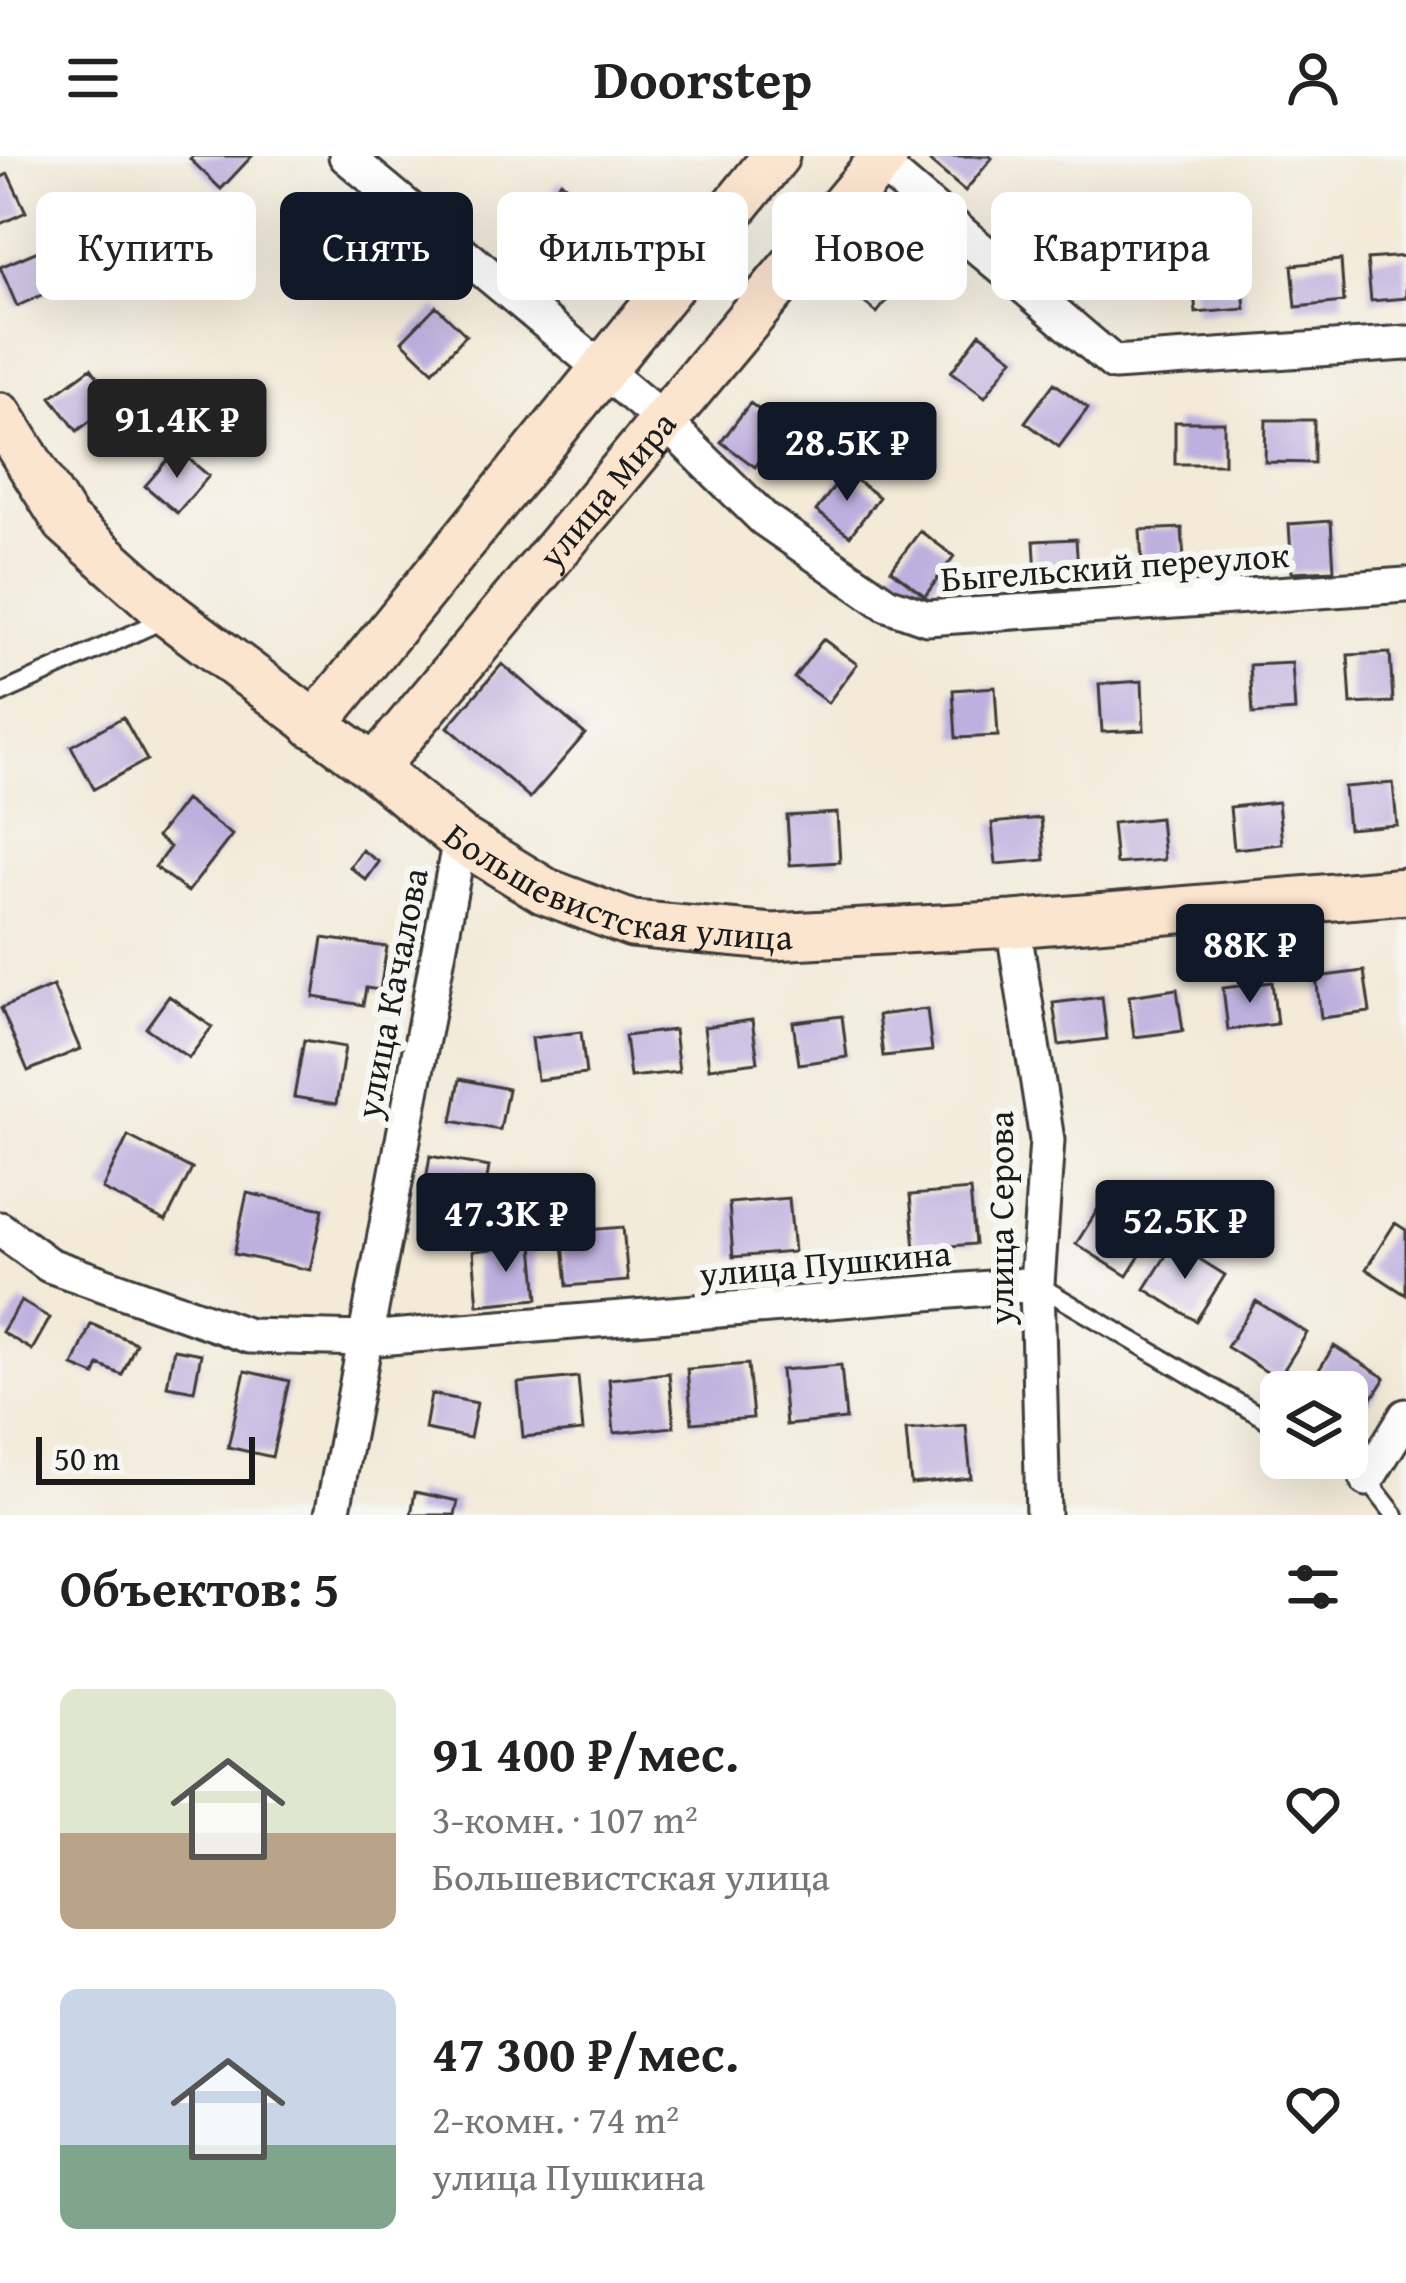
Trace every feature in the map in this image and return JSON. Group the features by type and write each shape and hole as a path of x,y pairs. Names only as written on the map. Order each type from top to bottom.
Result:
{"street":[{"name":"Быгельский переулок","path":"346,156 663,420 764,519 886,604 927,618 1406,585"},
{"path":"314,725 776,156"},
{"path":"882,160 1114,363 1406,343"},
{"name":"улица Мира","path":"374,768 882,160"},
{"name":"Большевистская улица","path":"0,416 66,522 171,616 374,768 460,839 545,891 632,924 772,937 1013,924 1406,891"},
{"name":"улица Качалова","path":"332,1515 460,839"},
{"name":"улица Серова","path":"1013,924 1047,1140 1037,1284 1043,1515"},
{"name":"улица Пушкина","path":"0,1229 50,1265 249,1336 367,1339 1037,1284"},
{"path":"1368,1477 1406,1416"}],"lane":[{"path":"0,694 171,616"},
{"path":"1037,1284 1260,1416"},
{"path":"1367,1479 1395,1515"}],"building":[{"path":"252,156 221,189 190,159"},
{"path":"992,158 965,191 927,159"},
{"path":"8,174 26,212 0,224 0,178"},
{"path":"561,181 573,192 551,192"},
{"path":"36,252 36,298 17,306 0,267"},
{"path":"1406,256 1406,298 1371,301 1367,259"},
{"path":"1341,260 1344,302 1296,307 1292,265"},
{"path":"861,300 887,300 877,313"},
{"path":"1195,300 1244,300 1245,309 1196,313"},
{"path":"436,306 466,335 433,371 402,341"},
{"path":"980,333 1013,358 985,397 951,372"},
{"path":"91,368 116,402 77,431 51,397"},
{"path":"1054,383 1088,408 1059,447 1025,422"},
{"path":"750,403 784,428 755,467 721,442"},
{"path":"1266,420 1314,420 1314,463 1265,462"},
{"path":"1175,422 1224,422 1224,464 1175,464"},
{"path":"177,449 209,476 177,513 145,486"},
{"path":"845,472 879,497 850,536 816,511"},
{"path":"1331,521 1334,570 1292,572 1289,524"},
{"path":"1182,528 1185,577 1143,579 1140,530"},
{"path":"920,531 954,556 925,596 891,570"},
{"path":"1076,539 1079,587 1037,590 1034,541"},
{"path":"823,639 857,664 828,703 794,678"},
{"path":"1390,653 1393,702 1351,704 1348,655"},
{"path":"1292,663 1295,711 1253,714 1250,665"},
{"path":"502,664 585,734 530,798 448,727"},
{"path":"1142,681 1144,730 1102,732 1099,684"},
{"path":"995,687 998,736 956,738 953,690"},
{"path":"123,717 147,760 94,789 71,746"},
{"path":"1393,783 1397,825 1348,829 1344,787"},
{"path":"185,800 232,835 188,892 155,867 170,847 157,837"},
{"path":"1278,802 1282,844 1234,849 1230,807"},
{"path":"837,813 840,862 790,865 787,816"},
{"path":"1041,818 1045,860 996,864 992,823"},
{"path":"1160,818 1164,860 1116,864 1112,823"},
{"path":"362,850 379,862 366,880 350,867"},
{"path":"323,938 387,947 380,990 366,988 363,1005 314,997"},
{"path":"1364,971 1370,1012 1321,1018 1316,977"},
{"path":"1272,982 1277,1024 1228,1030 1223,988"},
{"path":"53,986 80,1049 28,1071 1,1008"},
{"path":"1177,989 1183,1031 1134,1037 1129,996"},
{"path":"169,996 212,1027 189,1058 146,1028"},
{"path":"1102,997 1107,1039 1059,1045 1053,1003"},
{"path":"927,1009 932,1051 883,1056 878,1015"},
{"path":"842,1016 847,1057 799,1064 793,1022"},
{"path":"752,1020 758,1062 709,1068 704,1027"},
{"path":"674,1030 679,1072 630,1077 625,1036"},
{"path":"581,1032 586,1074 537,1080 532,1038"},
{"path":"304,1040 345,1047 336,1104 294,1097"},
{"path":"460,1079 508,1089 500,1130 452,1121"},
{"path":"128,1136 192,1169 166,1221 102,1189"},
{"path":"430,1156 489,1167 480,1220 421,1210"},
{"path":"970,1190 975,1244 915,1249 910,1195"},
{"path":"247,1193 323,1209 310,1270 234,1254"},
{"path":"789,1198 794,1252 733,1257 729,1203"},
{"path":"1105,1198 1156,1230 1127,1276 1076,1244"},
{"path":"1395,1223 1406,1230 1406,1295 1366,1269"},
{"path":"623,1227 628,1281 567,1286 562,1232"},
{"path":"1174,1243 1225,1275 1196,1321 1145,1289"},
{"path":"533,1245 538,1299 478,1305 473,1251"},
{"path":"21,1301 50,1318 32,1350 2,1332"},
{"path":"1256,1301 1307,1333 1283,1371 1265,1371 1227,1347"},
{"path":"91,1324 136,1343 122,1375 99,1365 95,1375 73,1366"},
{"path":"1334,1346 1385,1378 1368,1405 1368,1371 1318,1371"},
{"path":"174,1349 201,1354 194,1391 167,1386"},
{"path":"748,1364 753,1418 692,1423 687,1369"},
{"path":"841,1365 846,1419 786,1425 781,1370"},
{"path":"245,1371 289,1381 272,1457 228,1447"},
{"path":"669,1373 674,1427 614,1433 609,1379"},
{"path":"578,1377 583,1431 523,1437 518,1383"},
{"path":"431,1394 477,1403 470,1438 425,1429"},
{"path":"966,1425 971,1478 911,1484 906,1430"},
{"path":"415,1492 458,1501 455,1515 411,1515"}]}
